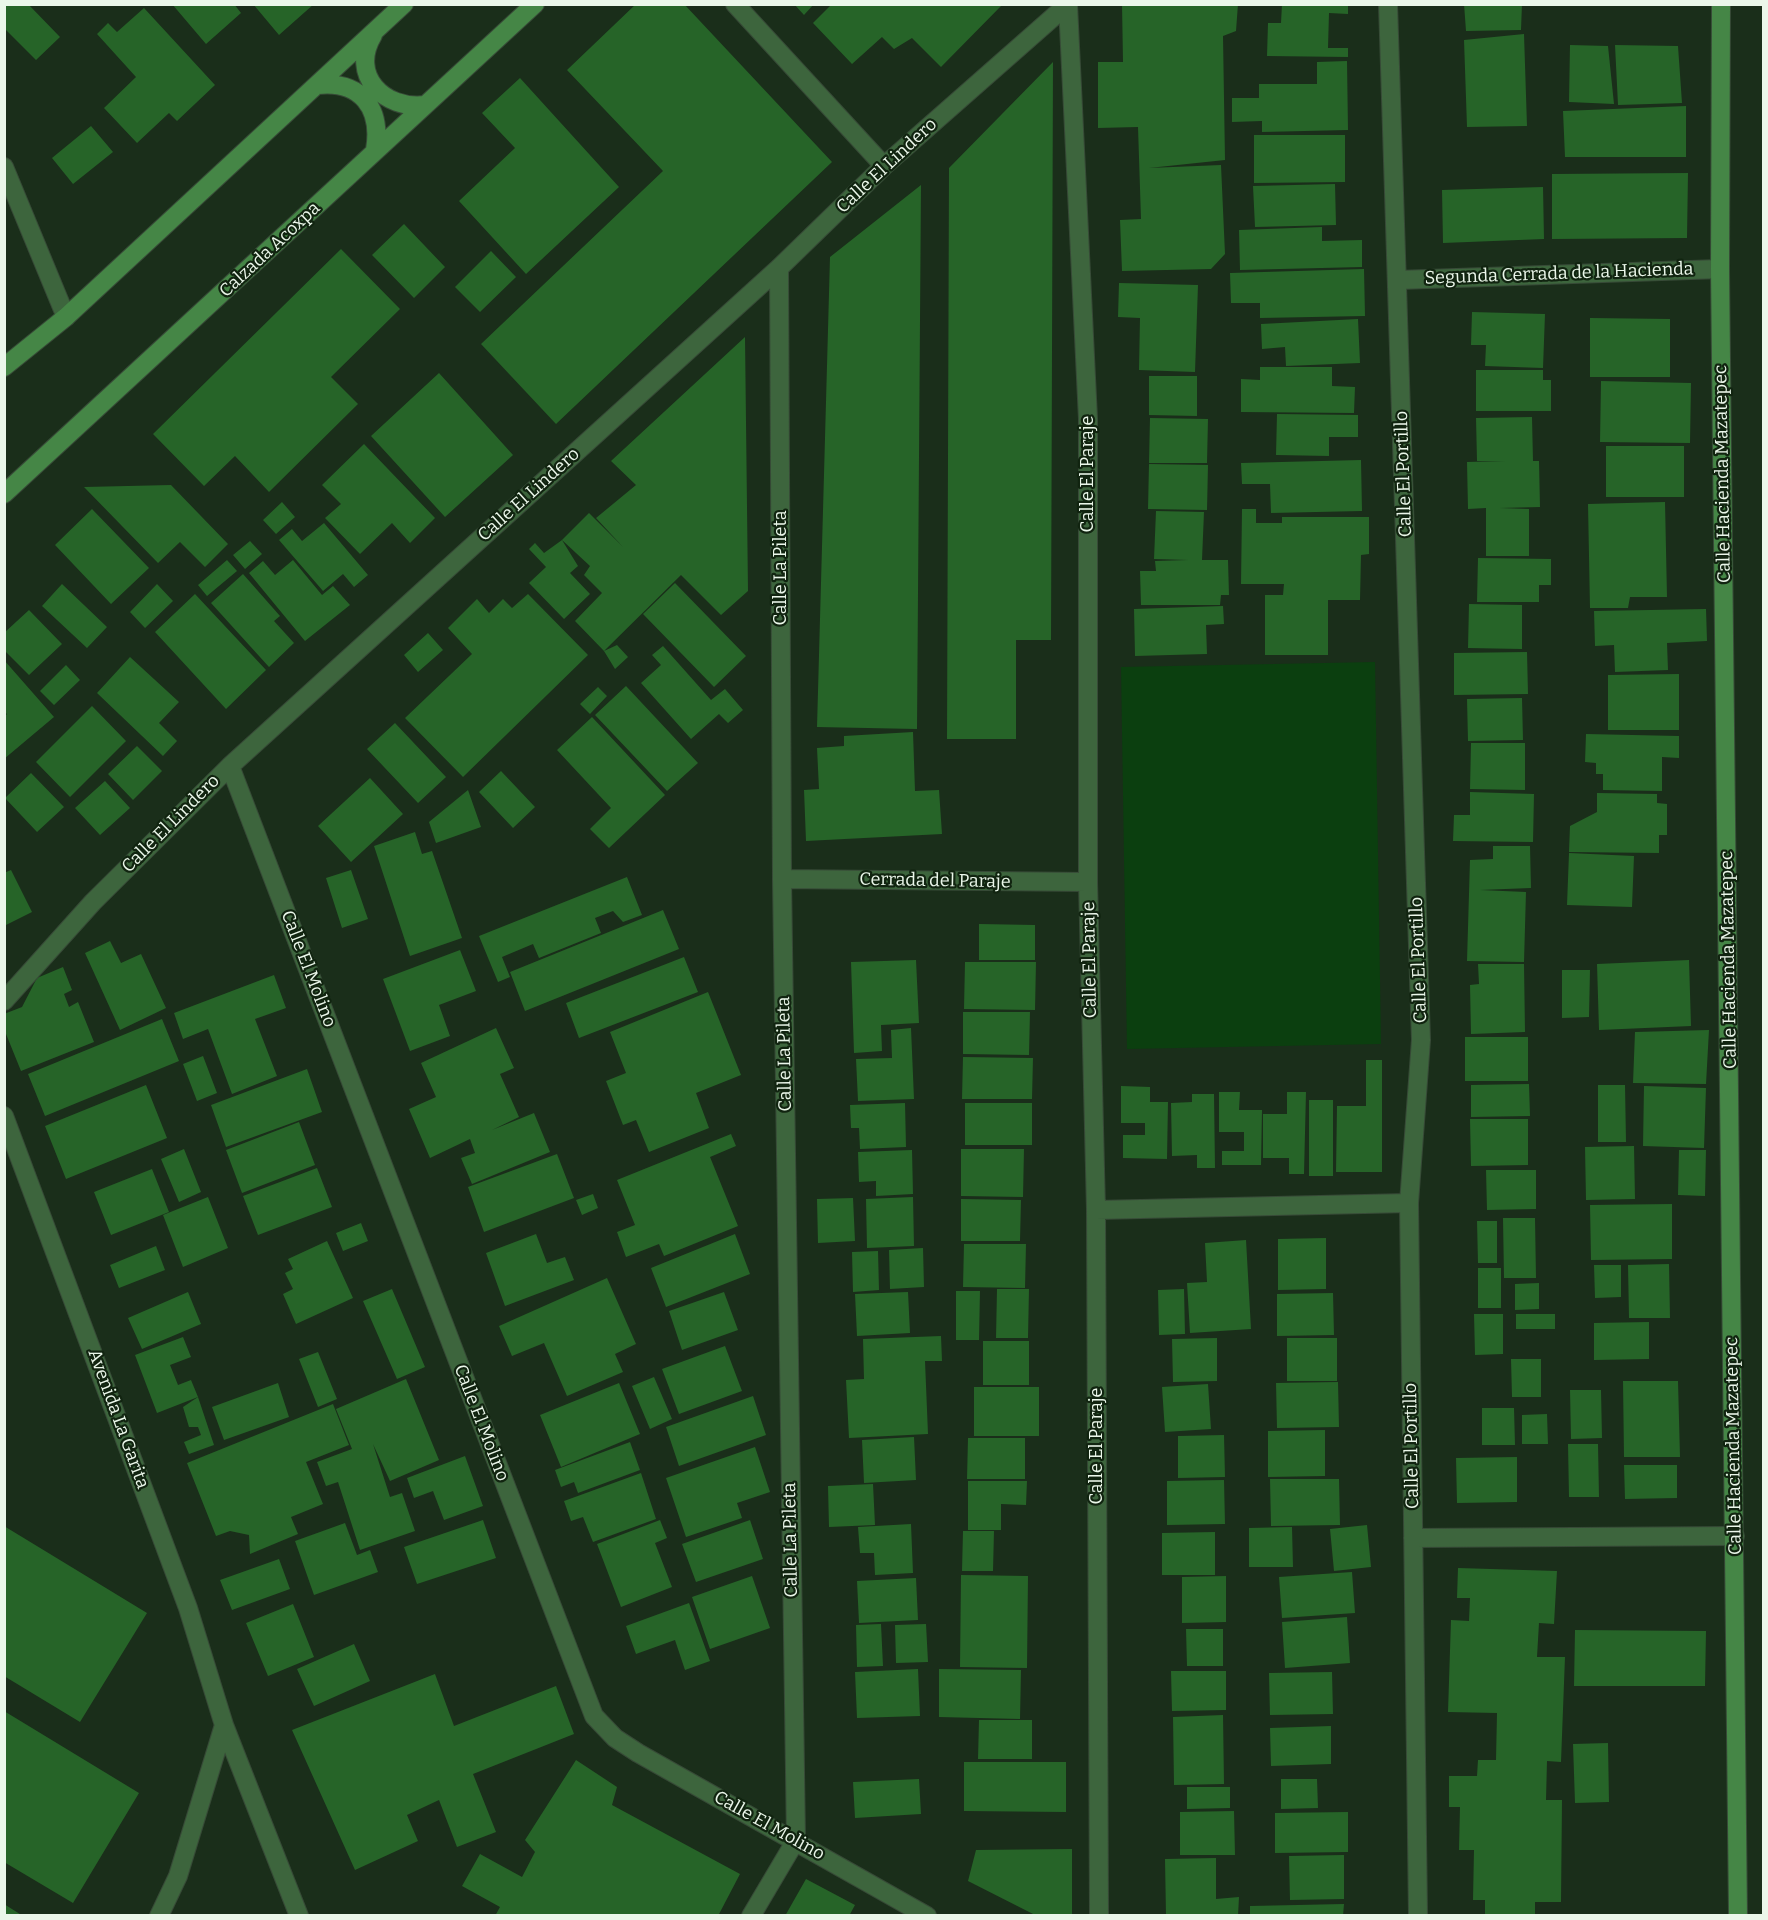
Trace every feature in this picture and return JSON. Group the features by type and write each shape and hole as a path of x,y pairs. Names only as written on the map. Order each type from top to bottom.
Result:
{"street":[{"path":"4,367 66,317 404,4"},
{"name":"Calzada Acoxpa","path":"4,494 535,4"},
{"path":"735,4 884,166"},
{"name":"Calle El Portillo","path":"1388,4 1421,1040 1409,1203 1418,1916"},
{"name":"Calle Hacienda Mazatepec","path":"1721,4 1720,270 1736,1536 1738,1916"},
{"name":"Calle El Lindero","path":"4,1001 93,902 230,766 779,268 884,166 1068,5"},
{"name":"Calle El Paraje","path":"1068,5 1088,419 1088,882 1096,1210 1099,1916"},
{"path":"375,31 368,43 366,56 370,81 378,92 400,105 425,105"},
{"path":"317,85 331,83 344,86 357,92 367,101 376,125 375,150"},
{"path":"4,167 66,317"},
{"name":"Calle La Pileta","path":"779,268 782,879 796,1840"},
{"name":"Segunda Cerrada de la Hacienda","path":"1398,280 1720,270"},
{"name":"Calle El Molino","path":"230,766 594,1716 615,1738 927,1916"},
{"name":"Cerrada del Paraje","path":"782,879 1088,882"},
{"name":"Avenida La Garita","path":"4,1116 188,1608 224,1725 299,1916"},
{"path":"1096,1210 1409,1203"},
{"path":"1413,1538 1736,1536"},
{"path":"159,1916 178,1876 224,1725"},
{"path":"751,1916 796,1840"}],"green space":[{"path":"1375,662 1381,1044 1127,1049 1121,667"}],"building":[{"path":"4,4 28,4 60,37 36,60 4,28"},
{"path":"172,4 234,4 241,13 206,44"},
{"path":"253,4 314,4 279,35"},
{"path":"636,4 684,4 832,162 556,424 481,344 663,171 567,70"},
{"path":"794,4 814,4 804,15"},
{"path":"832,4 1003,4 941,67 912,38 894,49 882,37 852,64 813,23"},
{"path":"1122,4 1238,4 1236,31 1223,36 1225,160 1149,168 1221,165 1225,254 1211,269 1122,271 1120,220 1141,219 1138,127 1098,128 1098,62 1123,62"},
{"path":"1282,4 1348,4 1348,14 1329,13 1328,48 1348,48 1348,57 1267,56 1268,23 1281,23"},
{"path":"1464,4 1522,4 1521,30 1466,31"},
{"path":"144,8 215,85 177,121 169,113 137,143 104,108 136,77 97,34 108,23 117,32"},
{"path":"1524,34 1527,126 1467,127 1464,40"},
{"path":"1570,45 1608,46 1614,104 1569,102"},
{"path":"1615,45 1678,46 1682,103 1618,105"},
{"path":"1347,61 1348,130 1262,132 1262,121 1232,122 1232,98 1259,98 1259,84 1317,84 1317,62"},
{"path":"1053,62 1051,640 1016,640 1016,739 947,739 949,168"},
{"path":"520,78 619,187 526,274 459,201 515,148 482,113"},
{"path":"1686,106 1686,157 1565,157 1563,111"},
{"path":"91,126 113,152 73,184 52,158"},
{"path":"1254,135 1345,135 1345,182 1254,183"},
{"path":"1688,173 1687,238 1552,239 1552,174"},
{"path":"1335,184 1336,225 1255,227 1253,186"},
{"path":"921,185 917,729 817,727 830,257"},
{"path":"1543,187 1544,239 1443,243 1442,190"},
{"path":"404,224 445,267 414,298 372,255"},
{"path":"1322,227 1322,241 1362,240 1362,267 1240,270 1239,230"},
{"path":"341,249 400,309 331,377 358,404 269,492 235,456 204,486 153,434"},
{"path":"491,251 516,277 480,312 455,287"},
{"path":"1364,269 1365,316 1260,318 1260,303 1231,303 1230,273"},
{"path":"1119,283 1198,285 1195,372 1139,370 1140,318 1118,317"},
{"path":"1472,312 1545,314 1543,368 1485,366 1486,345 1471,345"},
{"path":"1590,318 1670,319 1670,377 1590,377"},
{"path":"1358,319 1360,363 1286,366 1285,347 1262,349 1261,324"},
{"path":"745,337 748,591 721,615 681,575 604,651 575,621 602,593 584,575 590,566 562,540 589,513 623,547 596,518 636,485 611,461"},
{"path":"1260,367 1332,367 1332,386 1355,387 1354,413 1241,412 1241,379 1260,380"},
{"path":"1476,370 1543,370 1543,380 1551,380 1551,411 1476,411"},
{"path":"439,373 513,455 445,517 371,436"},
{"path":"1149,376 1197,376 1197,416 1149,415"},
{"path":"1601,381 1691,383 1690,443 1600,442"},
{"path":"1277,414 1358,415 1358,437 1329,437 1329,456 1276,455"},
{"path":"1532,417 1533,461 1539,461 1540,507 1500,508 1529,509 1529,556 1486,556 1486,508 1468,509 1467,462 1505,461 1477,461 1476,418"},
{"path":"1150,418 1208,419 1207,463 1149,463"},
{"path":"364,444 435,518 410,543 392,523 360,554 325,518 341,504 322,485"},
{"path":"1606,446 1684,446 1684,497 1606,497"},
{"path":"1361,460 1362,511 1271,513 1270,484 1242,484 1241,463"},
{"path":"1149,464 1208,465 1207,510 1148,509"},
{"path":"171,485 228,544 205,567 180,542 158,563 84,487"},
{"path":"282,502 295,517 276,534 263,520"},
{"path":"1665,502 1667,597 1630,597 1628,608 1590,608 1588,504"},
{"path":"92,509 149,568 111,604 55,545"},
{"path":"1242,509 1256,509 1256,523 1282,523 1282,517 1369,517 1369,554 1361,555 1360,600 1328,600 1328,655 1265,655 1265,595 1283,595 1284,584 1241,584"},
{"path":"1156,511 1204,512 1202,560 1228,560 1229,595 1221,595 1220,605 1141,605 1140,571 1156,571 1155,561 1188,560 1154,559"},
{"path":"324,523 368,575 354,587 343,574 323,591 279,540 292,529 302,541"},
{"path":"562,540 578,566 570,573 590,594 564,619 529,583 546,567 529,549 535,543 544,553"},
{"path":"250,541 262,554 245,569 233,555"},
{"path":"1478,558 1551,559 1551,585 1539,585 1539,602 1477,602"},
{"path":"227,560 237,571 207,596 198,585"},
{"path":"293,560 322,595 333,586 350,605 305,641 249,573 263,561 275,575"},
{"path":"243,574 280,616 274,621 294,643 269,667 211,603"},
{"path":"675,583 746,656 714,687 643,614"},
{"path":"62,584 107,627 87,648 42,606"},
{"path":"157,584 173,601 145,628 130,612"},
{"path":"195,594 266,670 226,709 155,632"},
{"path":"528,594 588,655 463,777 405,718 472,654 448,628 477,599 489,613 503,599 512,608"},
{"path":"1469,604 1522,605 1522,649 1468,648"},
{"path":"1223,606 1224,624 1206,625 1207,654 1135,656 1134,609"},
{"path":"1706,609 1707,641 1667,643 1668,670 1615,672 1614,645 1595,646 1594,611"},
{"path":"29,610 62,644 29,675 4,650 4,633"},
{"path":"428,633 443,650 418,672 404,655"},
{"path":"617,645 628,657 615,669 604,651"},
{"path":"663,646 711,700 725,689 743,710 728,723 719,714 691,739 641,683 661,665 652,655"},
{"path":"1527,652 1528,694 1454,695 1454,653"},
{"path":"130,657 179,702 159,723 177,741 163,756 97,693"},
{"path":"4,660 54,717 4,759 4,717 7,714 4,712"},
{"path":"66,665 80,680 54,705 40,691"},
{"path":"1679,674 1679,730 1608,730 1608,675"},
{"path":"626,686 698,763 667,791 595,715"},
{"path":"598,687 607,696 590,714 580,704"},
{"path":"1522,698 1523,740 1468,741 1467,699"},
{"path":"92,706 126,741 70,797 36,762"},
{"path":"592,717 665,795 609,848 590,829 611,808 557,750"},
{"path":"395,723 446,777 418,803 367,749"},
{"path":"913,732 915,791 939,790 942,834 806,841 804,790 819,789 817,748 844,746 844,736"},
{"path":"1586,734 1679,736 1679,758 1662,757 1662,791 1603,790 1603,774 1596,774 1596,763 1585,762"},
{"path":"1471,743 1525,743 1525,790 1470,789"},
{"path":"137,746 162,771 133,800 108,774"},
{"path":"501,771 535,807 513,828 479,792"},
{"path":"31,773 64,807 37,832 5,798"},
{"path":"370,778 403,814 351,862 318,826"},
{"path":"105,781 130,808 100,835 75,808"},
{"path":"468,790 481,827 436,843 429,822"},
{"path":"1470,792 1534,794 1533,842 1453,841 1454,815 1470,815"},
{"path":"1597,793 1657,794 1657,803 1667,804 1667,835 1659,835 1659,853 1569,852 1570,826 1597,812"},
{"path":"415,832 422,854 432,851 462,938 410,956 374,846"},
{"path":"1493,846 1530,846 1531,888 1480,890 1526,892 1524,962 1467,961 1470,860 1493,859"},
{"path":"1569,853 1634,856 1632,907 1567,905"},
{"path":"11,870 32,912 4,926 4,873"},
{"path":"351,870 368,919 342,928 326,878"},
{"path":"627,877 642,915 623,922 613,911 595,918 601,933 539,958 533,944 502,957 510,977 498,982 479,936"},
{"path":"663,910 679,949 525,1011 510,972"},
{"path":"979,924 1035,925 1035,960 979,960"},
{"path":"110,941 121,963 141,954 166,1008 120,1030 85,953"},
{"path":"460,950 476,991 439,1005 450,1036 410,1051 383,979"},
{"path":"684,957 698,992 579,1038 566,1003"},
{"path":"916,960 919,1023 881,1025 882,1051 854,1053 851,962"},
{"path":"1689,960 1691,1026 1599,1030 1597,964"},
{"path":"965,962 1036,962 1035,1010 964,1009"},
{"path":"1478,964 1524,964 1525,1032 1471,1034 1470,985 1479,984"},
{"path":"63,967 72,990 64,994 69,1007 78,1002 94,1042 21,1071 4,1029 4,1014 22,1007 37,978"},
{"path":"1562,970 1590,970 1589,1017 1562,1018"},
{"path":"274,975 286,1008 255,1019 277,1076 232,1094 208,1029 183,1039 174,1013"},
{"path":"708,992 741,1075 696,1093 709,1128 649,1152 636,1120 623,1125 606,1081 626,1073 610,1032"},
{"path":"963,1012 1030,1012 1029,1055 963,1054"},
{"path":"162,1019 179,1061 45,1116 28,1074"},
{"path":"496,1028 514,1068 500,1074 519,1117 492,1130 534,1113 550,1152 472,1184 461,1158 475,1153 470,1139 430,1158 409,1109 436,1097 421,1063"},
{"path":"911,1028 914,1099 858,1101 856,1059 892,1058 891,1030"},
{"path":"1709,1030 1706,1084 1633,1083 1635,1032"},
{"path":"1465,1037 1528,1037 1528,1081 1465,1081"},
{"path":"203,1056 217,1093 197,1101 183,1064"},
{"path":"963,1057 1033,1058 1032,1099 962,1099"},
{"path":"1366,1060 1382,1060 1382,1172 1336,1172 1337,1106 1366,1106"},
{"path":"307,1069 322,1112 226,1147 211,1105"},
{"path":"1529,1084 1530,1116 1471,1117 1471,1085"},
{"path":"146,1085 167,1138 66,1179 45,1126"},
{"path":"1598,1085 1625,1085 1626,1142 1598,1142"},
{"path":"1121,1086 1150,1087 1150,1102 1168,1102 1167,1159 1123,1158 1123,1135 1145,1135 1145,1123 1121,1123"},
{"path":"1644,1086 1706,1088 1704,1148 1643,1146"},
{"path":"1219,1092 1240,1092 1239,1110 1262,1110 1261,1165 1222,1165 1222,1151 1244,1151 1244,1132 1219,1132"},
{"path":"1287,1092 1306,1092 1304,1174 1289,1174 1289,1158 1263,1158 1263,1114 1287,1114"},
{"path":"1192,1094 1214,1094 1215,1168 1197,1168 1197,1155 1172,1156 1171,1103 1192,1102"},
{"path":"1309,1100 1333,1100 1333,1176 1309,1176"},
{"path":"905,1103 906,1147 860,1149 859,1128 851,1128 850,1105"},
{"path":"965,1103 1032,1103 1032,1145 965,1145"},
{"path":"1470,1119 1528,1119 1528,1165 1471,1166"},
{"path":"299,1122 315,1165 242,1193 226,1150"},
{"path":"731,1134 736,1146 710,1157 738,1226 664,1256 659,1244 626,1257 617,1232 635,1225 617,1180"},
{"path":"1634,1146 1635,1199 1586,1200 1585,1147"},
{"path":"184,1149 201,1192 179,1202 161,1159"},
{"path":"961,1149 1024,1149 1023,1197 961,1196"},
{"path":"912,1150 913,1194 876,1196 876,1181 859,1182 858,1152"},
{"path":"1679,1150 1706,1150 1705,1196 1678,1195"},
{"path":"557,1154 574,1198 484,1232 468,1187"},
{"path":"317,1168 332,1207 258,1235 243,1196"},
{"path":"152,1169 169,1212 111,1235 94,1192"},
{"path":"1486,1170 1536,1170 1536,1209 1487,1210"},
{"path":"593,1194 598,1208 582,1215 576,1200"},
{"path":"208,1197 228,1248 183,1267 163,1215"},
{"path":"913,1197 914,1246 867,1248 866,1199"},
{"path":"853,1198 855,1241 818,1243 817,1199"},
{"path":"961,1199 1021,1200 1020,1241 961,1241"},
{"path":"1672,1204 1672,1259 1591,1260 1590,1205"},
{"path":"1503,1218 1535,1218 1536,1278 1504,1278"},
{"path":"1477,1221 1497,1221 1497,1263 1478,1263"},
{"path":"361,1223 368,1241 343,1251 336,1233"},
{"path":"536,1234 547,1263 565,1257 574,1280 505,1306 486,1253"},
{"path":"735,1234 750,1274 666,1307 651,1268"},
{"path":"1326,1238 1326,1289 1278,1290 1278,1239"},
{"path":"1246,1240 1251,1329 1190,1333 1187,1283 1207,1282 1205,1243"},
{"path":"327,1241 353,1298 296,1324 283,1294 293,1289 285,1273 293,1269 288,1259"},
{"path":"964,1244 1026,1244 1025,1288 963,1287"},
{"path":"156,1246 165,1270 119,1288 110,1265"},
{"path":"923,1248 924,1287 890,1289 889,1250"},
{"path":"878,1251 879,1290 853,1292 852,1252"},
{"path":"1669,1264 1670,1318 1629,1318 1628,1265"},
{"path":"1594,1265 1621,1265 1621,1297 1595,1298"},
{"path":"1478,1268 1501,1268 1501,1308 1478,1308"},
{"path":"607,1278 636,1344 615,1354 623,1372 567,1396 544,1343 512,1356 499,1326"},
{"path":"1539,1283 1539,1309 1515,1310 1515,1284"},
{"path":"392,1289 425,1367 397,1379 363,1301"},
{"path":"997,1289 1029,1289 1028,1338 996,1338"},
{"path":"1184,1289 1185,1334 1159,1335 1158,1290"},
{"path":"956,1291 980,1291 979,1340 956,1340"},
{"path":"188,1292 201,1324 142,1349 128,1318"},
{"path":"724,1292 738,1330 682,1350 669,1311"},
{"path":"908,1292 910,1333 857,1336 855,1294"},
{"path":"1333,1293 1334,1335 1277,1336 1277,1294"},
{"path":"1474,1314 1503,1314 1503,1354 1475,1355"},
{"path":"1516,1314 1555,1314 1555,1329 1516,1329"},
{"path":"1649,1322 1649,1359 1594,1360 1594,1323"},
{"path":"941,1336 942,1361 925,1361 928,1434 849,1438 846,1380 864,1379 863,1339"},
{"path":"183,1337 191,1357 170,1365 178,1385 191,1380 198,1397 157,1413 135,1355"},
{"path":"1217,1338 1217,1381 1173,1382 1172,1339"},
{"path":"1287,1338 1337,1338 1337,1381 1287,1381"},
{"path":"983,1341 1029,1341 1029,1385 983,1385"},
{"path":"725,1346 742,1391 679,1414 662,1369"},
{"path":"318,1352 337,1399 318,1407 299,1359"},
{"path":"1511,1359 1541,1359 1541,1397 1512,1397"},
{"path":"654,1377 672,1419 650,1429 632,1386"},
{"path":"406,1379 439,1460 390,1481 373,1444 390,1497 402,1493 415,1531 360,1550 338,1482 326,1486 317,1462 352,1449 336,1409"},
{"path":"1623,1381 1678,1381 1680,1457 1624,1457"},
{"path":"1338,1382 1339,1427 1277,1428 1276,1383"},
{"path":"278,1383 289,1417 224,1440 212,1407"},
{"path":"619,1383 640,1434 561,1467 540,1415"},
{"path":"1208,1384 1211,1429 1165,1432 1162,1387"},
{"path":"974,1387 1039,1387 1039,1436 974,1436"},
{"path":"1570,1390 1601,1390 1602,1438 1571,1439"},
{"path":"753,1396 766,1435 679,1466 666,1427"},
{"path":"198,1397 214,1445 189,1454 184,1442 201,1435 198,1427 189,1427 183,1407"},
{"path":"333,1404 349,1445 306,1462 323,1504 291,1517 298,1534 250,1554 249,1535 230,1531 216,1536 187,1463"},
{"path":"1482,1408 1514,1408 1515,1445 1482,1445"},
{"path":"1547,1414 1548,1444 1522,1444 1522,1415"},
{"path":"1325,1430 1325,1476 1268,1477 1268,1431"},
{"path":"1224,1435 1225,1477 1178,1478 1178,1436"},
{"path":"914,1437 916,1480 864,1483 862,1440"},
{"path":"968,1438 1025,1438 1025,1479 967,1479"},
{"path":"630,1442 640,1470 578,1493 574,1482 561,1487 555,1470"},
{"path":"1568,1444 1598,1444 1599,1497 1569,1497"},
{"path":"755,1447 770,1492 737,1503 742,1518 686,1537 666,1478"},
{"path":"465,1456 483,1506 444,1520 433,1491 414,1498 407,1478"},
{"path":"1517,1457 1517,1502 1457,1503 1456,1458"},
{"path":"1624,1465 1677,1465 1677,1498 1625,1499"},
{"path":"641,1473 656,1519 593,1542 583,1517 571,1521 564,1501"},
{"path":"1270,1479 1339,1479 1340,1525 1271,1526"},
{"path":"1224,1480 1225,1524 1167,1525 1167,1481"},
{"path":"968,1481 1027,1481 1026,1505 1001,1504 1001,1530 968,1530"},
{"path":"873,1484 875,1525 829,1527 828,1486"},
{"path":"483,1520 496,1558 417,1584 404,1547"},
{"path":"660,1520 667,1538 655,1543 672,1587 621,1607 597,1544"},
{"path":"750,1520 763,1559 696,1582 682,1544"},
{"path":"345,1523 357,1555 370,1550 378,1572 314,1595 295,1541"},
{"path":"911,1524 913,1573 875,1575 874,1553 860,1553 858,1527"},
{"path":"1367,1525 1371,1567 1334,1571 1330,1529"},
{"path":"4,1526 147,1613 80,1722 4,1676"},
{"path":"1292,1527 1293,1567 1249,1567 1249,1528"},
{"path":"963,1531 994,1531 993,1571 962,1571"},
{"path":"1215,1532 1215,1575 1162,1575 1162,1533"},
{"path":"279,1559 290,1589 232,1610 220,1580"},
{"path":"1458,1568 1557,1571 1554,1624 1539,1623 1537,1657 1565,1657 1561,1762 1547,1761 1546,1800 1562,1800 1561,1902 1535,1902 1535,1916 1485,1916 1485,1900 1473,1900 1474,1850 1459,1850 1460,1807 1449,1807 1449,1776 1477,1776 1478,1760 1496,1760 1497,1713 1448,1712 1451,1620 1469,1621 1470,1598 1457,1598"},
{"path":"1352,1572 1355,1613 1282,1618 1279,1577"},
{"path":"961,1575 1028,1576 1027,1668 960,1667"},
{"path":"752,1576 770,1628 710,1649 692,1597"},
{"path":"1226,1576 1226,1622 1182,1623 1182,1577"},
{"path":"916,1578 918,1620 859,1623 857,1581"},
{"path":"689,1603 710,1661 685,1670 675,1640 636,1654 626,1626"},
{"path":"293,1604 314,1657 268,1676 246,1623"},
{"path":"1347,1617 1350,1663 1285,1668 1282,1622"},
{"path":"881,1624 883,1666 857,1667 856,1625"},
{"path":"926,1624 928,1662 896,1663 895,1625"},
{"path":"1186,1629 1223,1629 1223,1666 1187,1666"},
{"path":"1575,1630 1706,1631 1705,1686 1574,1686"},
{"path":"354,1644 370,1681 314,1706 297,1669"},
{"path":"918,1669 920,1716 857,1718 855,1672"},
{"path":"939,1669 1021,1670 1020,1719 939,1717"},
{"path":"1171,1671 1226,1671 1226,1710 1172,1711"},
{"path":"1332,1672 1333,1714 1270,1715 1269,1673"},
{"path":"435,1674 454,1726 556,1686 574,1734 473,1774 496,1832 457,1847 439,1800 407,1815 418,1841 355,1870 292,1730"},
{"path":"4,1711 139,1793 73,1903 4,1862"},
{"path":"1223,1715 1224,1784 1174,1785 1173,1717"},
{"path":"979,1720 1032,1720 1032,1759 978,1759"},
{"path":"1331,1726 1331,1764 1271,1766 1270,1728"},
{"path":"1608,1743 1609,1802 1575,1803 1573,1744"},
{"path":"576,1760 617,1787 612,1805 740,1874 718,1916 495,1916 500,1907 462,1886 480,1854 522,1877 535,1852 525,1840"},
{"path":"964,1762 1066,1762 1066,1812 964,1811"},
{"path":"919,1779 921,1814 855,1818 853,1782"},
{"path":"1281,1779 1317,1779 1318,1808 1281,1809"},
{"path":"1187,1787 1230,1787 1230,1808 1187,1809"},
{"path":"1234,1811 1235,1855 1180,1855 1180,1812"},
{"path":"1348,1812 1348,1852 1275,1853 1275,1813"},
{"path":"1072,1849 1072,1916 1037,1916 968,1881 976,1850"},
{"path":"1344,1855 1344,1899 1290,1900 1289,1856"},
{"path":"1216,1858 1216,1899 1239,1897 1238,1916 1166,1916 1165,1859"},
{"path":"806,1879 855,1905 849,1916 785,1916"},
{"path":"4,1904 23,1916 4,1916"},
{"path":"1344,1904 1343,1916 1250,1916 1250,1906"}]}
